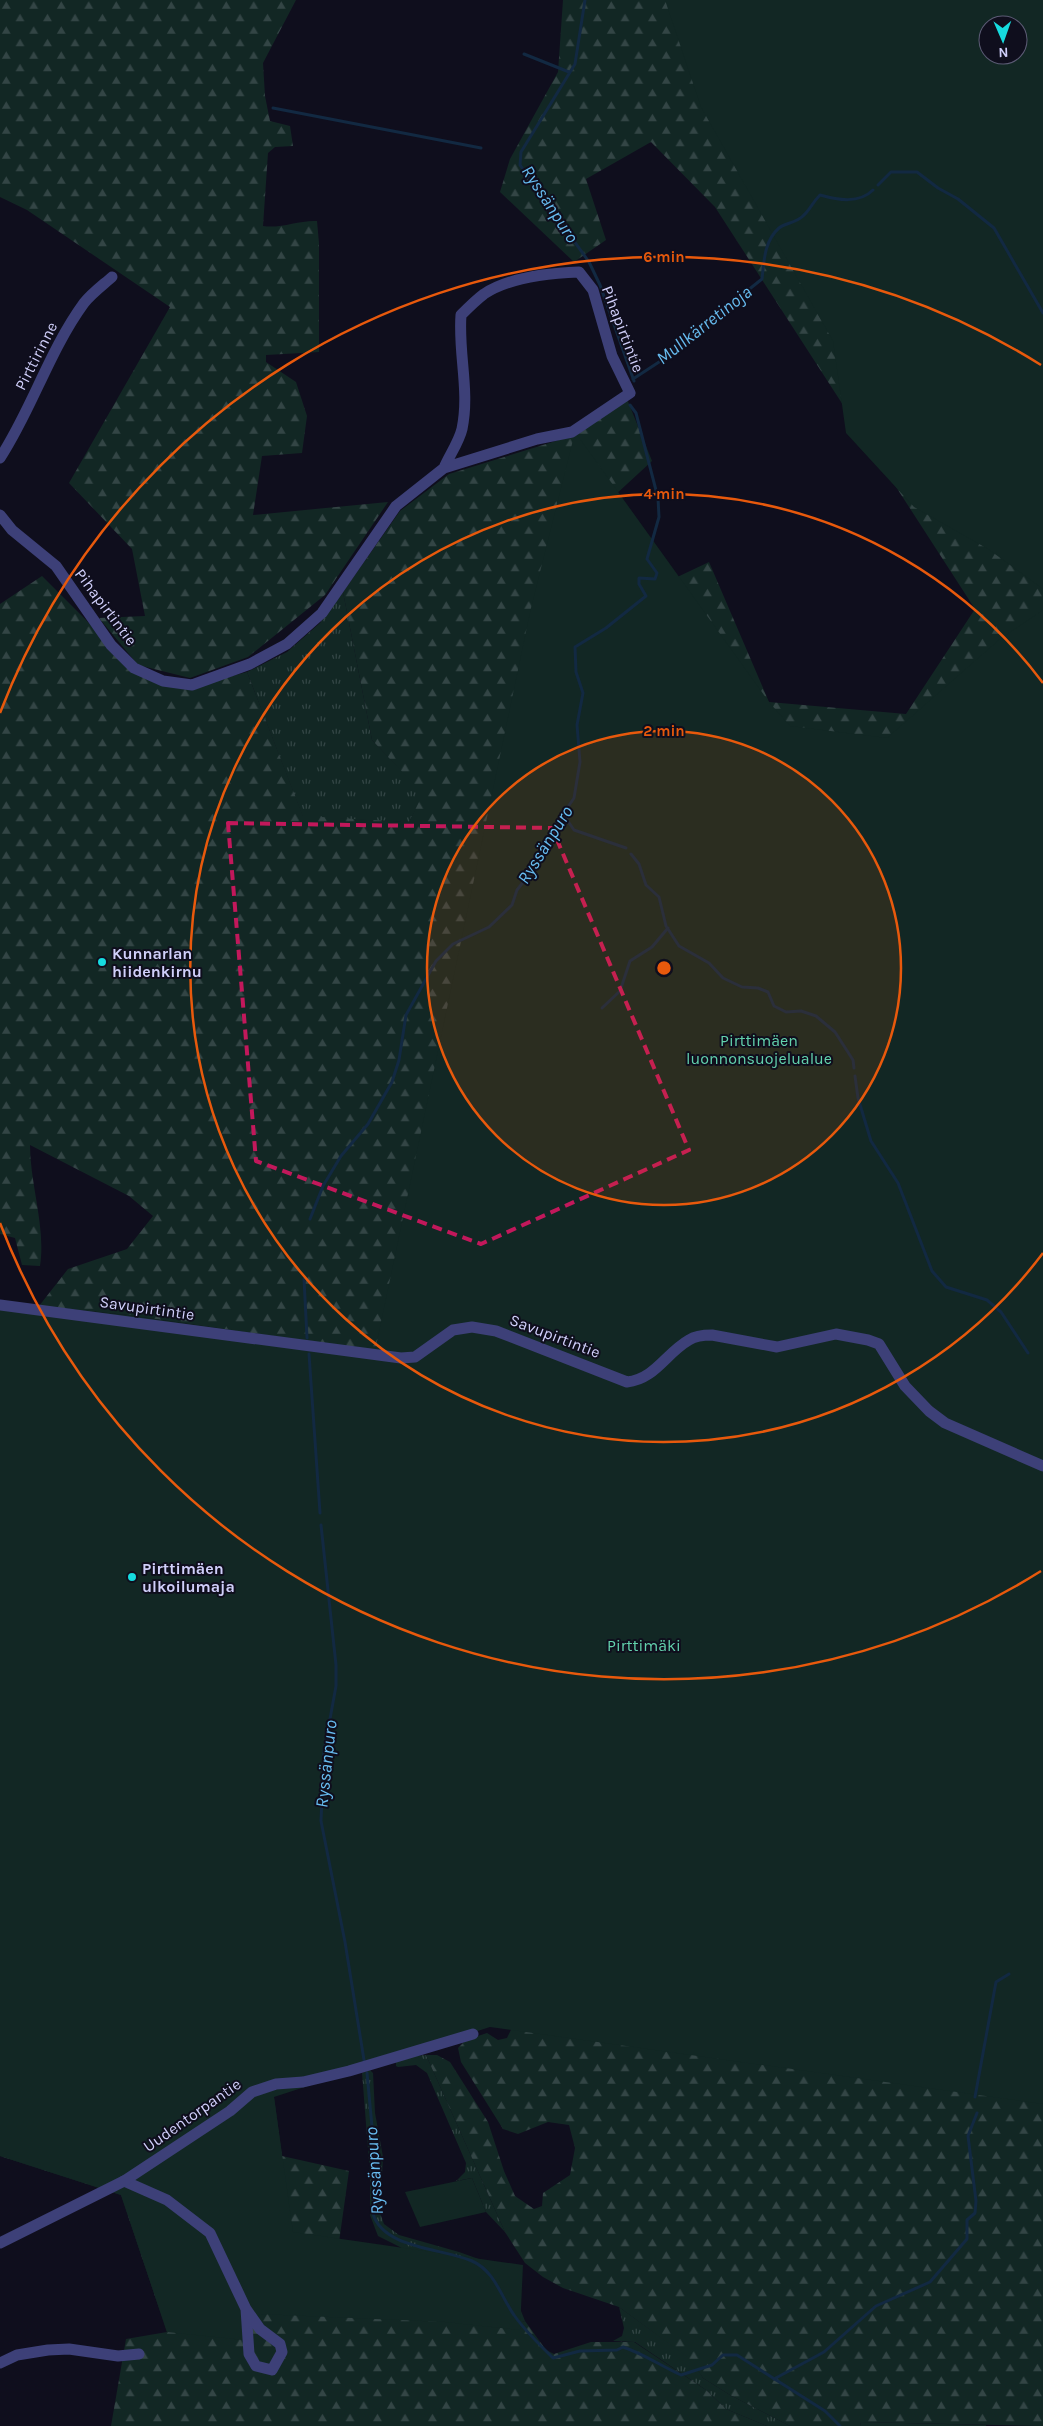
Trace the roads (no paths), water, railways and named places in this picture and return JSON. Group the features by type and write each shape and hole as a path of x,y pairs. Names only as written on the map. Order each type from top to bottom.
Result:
{"street":[{"name":"Pihapirtintie","path":"0,515 12,530 56,566 111,645 134,668 163,681 192,685 250,664 287,644 322,613 396,506 444,468 537,439 572,432 630,393 612,356 593,290 578,272 551,273 504,285 484,294 461,315 459,339 465,389 462,430 444,468"},
{"name":"Pirttirinne","path":"0,458 11,441 64,334 86,301 112,277"},
{"name":"Savupirtintie","path":"0,1305 401,1358 415,1358 453,1330 472,1327 496,1331 627,1382 638,1381 651,1373 689,1340 702,1336 712,1334 777,1347 819,1336 836,1334 853,1336 879,1344 905,1386 929,1411 945,1423 1043,1466"},
{"name":"Uudentorpantie","path":"0,2243 124,2181 230,2111 252,2092 276,2084 303,2082 349,2071 473,2034"},
{"path":"124,2181 167,2200 210,2233 246,2309 260,2329 280,2344 282,2352 272,2370 256,2366 249,2354 246,2309"},
{"path":"0,2364 17,2355 48,2350 69,2349 118,2356 139,2354"}],"waterway":[{"name":"Ryssänpuro","path":"585,0 575,64 521,152 520,165 589,262 600,285 634,381"},
{"path":"524,54 569,72"},
{"path":"273,108 481,148"},
{"name":"Mullkärretinoja","path":"878,185 891,172 917,172 938,188 958,199 994,228 1043,313"},
{"name":"Mullkärretinoja","path":"633,379 682,347 688,338 762,279 764,259 770,239 774,233 781,226 803,216 820,195 848,200 861,197 873,190"},
{"name":"Ryssänpuro","path":"310,1219 323,1186 341,1156 368,1124 392,1082 399,1060 406,1015 436,961 453,944 489,927 512,905 517,890 536,866 541,851 553,837 555,826 574,798 580,762 577,725 583,693 576,672 575,647 606,628 646,596 639,584 639,578 655,579 657,573 647,559 659,517 658,498 636,413 630,405"},
{"path":"563,814 574,830 626,848"},
{"path":"631,854 639,864 646,885 659,897 666,926 679,946 709,963 723,978 742,987 758,988 768,992 774,1006 786,1012 801,1011 816,1016 835,1032 853,1060 854,1068"},
{"path":"602,1008 620,991 630,961 652,947 668,928"},
{"path":"855,1076 858,1098 871,1141 898,1183 932,1271 946,1287 987,1300 1001,1312 1028,1353"},
{"name":"Ryssänpuro","path":"304,1279 307,1338"},
{"name":"Ryssänpuro","path":"309,1354 320,1513"},
{"name":"Ryssänpuro","path":"321,1525 336,1665 336,1686 324,1752 321,1821 345,1942 364,2060"},
{"path":"975,2097 996,1982 1009,1974"},
{"name":"Ryssänpuro","path":"367,2073 375,2159 373,2214 379,2226 401,2241 460,2257 480,2265 497,2285 518,2321 553,2358 580,2351 617,2350 623,2347 681,2375 712,2365 723,2355 737,2355 825,2411 840,2426"},
{"path":"774,2379 824,2352 876,2306 930,2282 967,2239 967,2220 975,2213 976,2201 968,2136 977,2113"}],"place":[{"name":"Kunnarlan hiidenkirnu","path":"102,962"},
{"name":"Pirttimäen ulkoilumaja","path":"132,1577"}],"park label":[{"name":"Pirttimäen luonnonsuojelualue","path":"759,1049"},
{"name":"Pirttimäki","path":"644,1645"}]}
